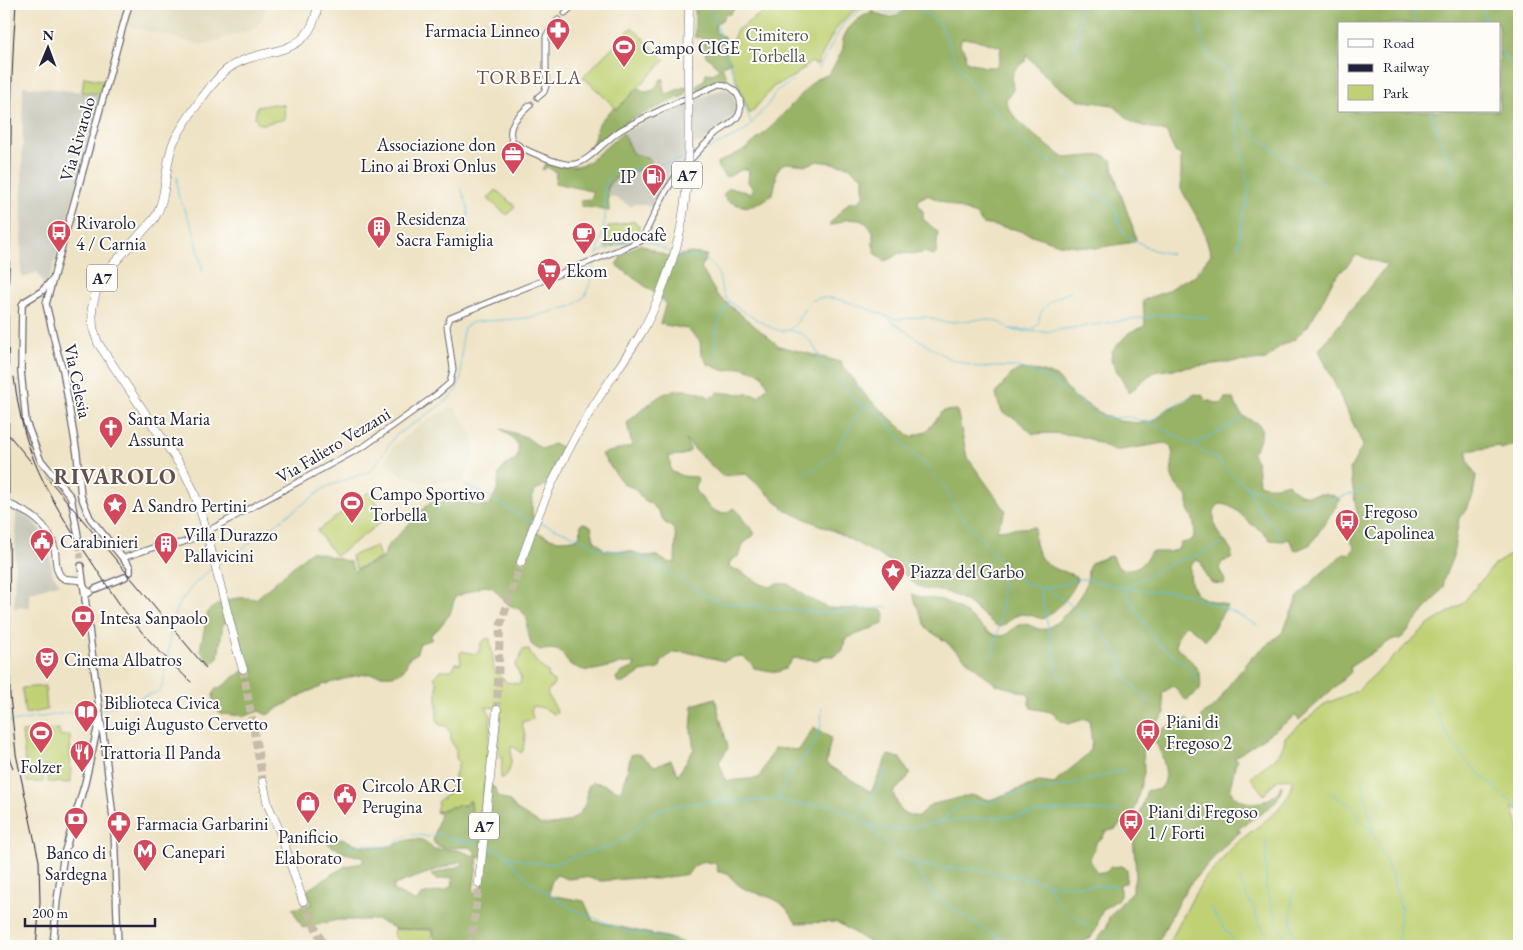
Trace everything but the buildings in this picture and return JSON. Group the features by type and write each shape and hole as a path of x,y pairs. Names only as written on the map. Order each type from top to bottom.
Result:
{"highway":[{"name":"A7","path":"243,670 194,492 184,471 98,344 92,317 94,298 107,271 154,219 163,200 170,150 179,131 220,76 238,63 285,49 294,44 309,29 314,20 318,4"},
{"name":"A7","path":"520,562 533,525 562,463 591,410 640,335 657,304 680,232 687,179 689,4"},
{"path":"690,19 695,4"},
{"name":"A7","path":"479,883 497,710"},
{"path":"263,782 268,805 280,832 304,902"}],"main road":[{"name":"Via Rivarolo","path":"46,304 129,4"},
{"path":"52,281 42,291 22,303 21,371 26,422 40,459 72,498 78,536"},
{"name":"Via Celesia","path":"46,304 56,351 63,370 77,454 81,495 90,518 130,568 130,572"},
{"path":"72,498 78,500 81,495"},
{"path":"4,502 30,514 44,525 50,534 55,550 58,573 61,577 82,583 86,590 92,590"},
{"path":"75,513 82,510 87,511"},
{"path":"81,566 98,704 105,741 114,827 118,946"},
{"path":"85,602 86,595 92,590 125,578"},
{"path":"53,946 64,854 92,756 100,716"}],"street":[{"path":"565,13 575,4"},
{"path":"538,97 544,92 546,86 546,36 558,20"},
{"name":"Via Faliero Vezzani","path":"122,558 155,547 195,538 366,445 436,395 450,383 453,369 447,326 450,318 641,241 666,190 697,152 738,116 740,104 731,86 719,84 629,125 607,140 584,161 566,164 513,142 510,129 514,120 530,104"}],"shaded area":[{"path":"132,4 268,4 261,20 254,29 201,45 126,25"},
{"path":"23,86 103,94 52,271 44,285 37,272 24,278 21,275"},
{"path":"725,89 731,92 736,105 735,114 700,144 697,141 663,191 654,208 641,204 633,204 632,207 609,196 608,187 618,177 653,166 649,159 632,153 623,133 663,113"},
{"path":"454,406 474,437 473,456 462,484 453,482 421,482 401,474 385,461 394,445 423,423"},
{"path":"16,511 33,521 45,537 53,575 60,583 29,593 30,607 14,608"}],"green space":[{"path":"698,4 743,4 739,7 736,6 730,14 726,14 722,20 715,24 716,33 725,37 723,48 731,62 722,66 727,78 698,91 696,86 705,79 706,73 714,74 719,68 706,56 702,39 700,37 695,38 695,9"},
{"name":"Cimitero Torbella","path":"767,4 866,4 841,22 817,65 811,62 796,75 773,87 750,114 726,54 737,30 769,8"},
{"path":"962,4 1519,4 1519,443 1501,449 1499,446 1467,451 1468,461 1476,476 1473,496 1459,518 1453,556 1443,581 1444,587 1400,640 1393,639 1350,667 1351,672 1299,720 1295,716 1234,758 1238,760 1235,765 1230,789 1237,798 1254,803 1261,802 1272,797 1282,785 1280,794 1270,807 1237,831 1241,831 1224,846 1190,884 1180,899 1156,946 1087,946 1095,942 1106,928 1109,917 1132,891 1136,872 1133,836 1147,790 1157,790 1162,786 1165,779 1164,762 1153,739 1163,729 1187,719 1192,730 1203,726 1202,715 1217,705 1229,685 1253,656 1282,633 1298,597 1344,553 1350,554 1355,548 1350,540 1357,528 1357,515 1350,469 1363,445 1319,350 1387,265 1357,255 1333,280 1307,327 1295,339 1279,347 1266,360 1230,362 1158,371 1146,378 1129,393 1111,360 1112,351 1130,332 1145,325 1143,301 1145,299 1165,292 1182,281 1194,277 1211,254 1201,224 1181,189 1181,155 1175,152 1166,132 1133,123 1113,105 1078,100 1054,84 1026,55 1025,62 1013,73 1013,90 1006,100 1008,107 1021,124 1065,158 1104,155 1112,161 1116,181 1136,239 1134,242 1095,248 1059,244 1014,229 983,224 976,215 927,195 919,199 918,204 923,212 923,219 938,232 936,254 933,255 925,252 916,254 899,253 884,261 876,254 873,245 873,231 866,223 847,219 830,226 830,223 847,204 858,202 863,196 863,176 849,166 818,161 807,165 786,163 781,165 776,173 773,194 760,203 745,206 726,200 723,195 729,188 751,194 753,189 748,182 749,171 744,169 725,177 718,168 717,163 746,149 770,128 816,79 827,75 831,71 843,49 843,39 848,29 857,20 872,11 885,17 894,17 912,5 948,9","holes":["963,38 1001,47 999,62 996,67 985,67 966,61 965,52 960,45 961,40"]},
{"name":"Campo CIGE","path":"632,27 665,60 617,109 583,77"},
{"path":"84,77 107,81 103,94 82,92"},
{"path":"661,79 664,79 663,89 665,93 667,94 687,86 685,95 631,119 589,148 599,124 605,116 614,108 617,109 638,88 646,92 654,90"},
{"path":"273,104 284,105 285,119 259,124 255,117 257,107"},
{"path":"623,133 632,153 649,159 653,166 628,173 610,183 608,187 609,211 581,206 580,200 591,199 593,193 591,191 555,183 556,172 547,167 544,170 542,169 547,161 567,166 587,163"},
{"path":"496,190 515,206 507,215 488,199"},
{"path":"634,221 639,225 638,237 605,248 608,227"},
{"path":"640,244 672,257 691,253 707,255 701,268 717,295 779,346 840,362 866,396 911,437 927,431 943,411 957,410 967,457 1006,511 996,530 1035,527 1036,547 1041,558 1051,567 1077,578 1073,589 1064,602 1042,619 1021,614 1013,617 1000,627 966,601 947,592 925,589 916,585 890,561 836,532 787,511 746,474 722,476 685,440 690,451 683,455 669,456 671,471 682,476 697,477 695,490 707,505 719,513 735,509 754,532 754,535 743,544 740,555 730,561 729,568 738,570 761,584 770,587 776,584 788,584 806,597 828,608 882,610 885,613 883,624 845,639 843,651 833,656 824,656 817,660 793,658 785,669 777,672 754,668 742,656 724,661 692,653 673,652 662,661 659,669 641,672 624,683 618,683 616,678 633,668 635,663 584,670 570,664 559,651 538,649 531,644 527,617 519,609 509,605 492,587 483,586 455,597 450,614 438,629 431,634 431,640 420,643 416,654 409,658 405,668 396,674 365,674 322,685 267,715 259,711 245,716 221,714 214,702 214,691 246,670 246,663 234,619 223,623 218,658 211,665 200,650 208,611 230,599 256,599 311,551 350,562 354,571 384,558 386,548 430,502 436,503 455,495 474,505 489,505 497,491 499,474 505,466 517,458 518,453 517,444 513,438 501,429 526,437 542,449 553,444 564,448 547,484 535,491 532,496 533,518 529,529 553,539 577,539 580,535 581,524 584,523 591,526 594,540 605,550 634,552 641,556 657,556 667,562 675,563 676,537 674,529 664,522 659,512 643,499 634,488 625,485 621,481 601,454 632,446 627,423 653,401 668,392 678,390 690,391 701,393 710,398 714,397 718,392 759,396 768,386 762,374 742,367 725,371 708,364 701,354 700,341 687,329 660,324 666,303 616,265 623,254"},
{"path":"1018,370 1039,371 1056,376 1075,397 1105,416 1119,421 1139,423 1153,421 1159,418 1164,411 1184,402 1195,394 1202,395 1206,400 1220,404 1223,403 1225,398 1232,398 1242,415 1256,422 1261,429 1260,438 1252,454 1257,463 1259,484 1274,486 1288,483 1300,494 1327,494 1340,500 1311,544 1295,551 1289,539 1283,541 1270,540 1233,508 1220,504 1216,508 1214,516 1216,529 1232,552 1231,559 1222,562 1219,568 1225,581 1224,584 1212,583 1205,574 1201,562 1195,560 1190,566 1190,577 1194,591 1198,595 1227,606 1206,640 1187,625 1184,626 1177,638 1176,646 1198,669 1201,682 1200,690 1187,700 1173,686 1162,693 1165,713 1156,724 1148,728 1143,743 1144,773 1133,815 1127,822 1119,825 1116,829 1105,832 1103,837 1096,842 1090,860 1098,873 1107,871 1110,867 1122,866 1127,869 1126,883 1120,884 1120,895 1117,900 1103,910 1096,930 1091,937 1076,946 875,946 837,922 797,923 779,902 740,886 728,873 718,872 716,864 703,861 693,867 688,874 656,879 638,878 601,881 585,877 568,879 557,875 550,887 550,895 584,901 593,921 669,938 692,946 432,946 435,938 433,929 396,929 378,920 337,920 303,928 292,909 312,904 307,890 346,866 363,863 363,857 345,853 328,844 342,838 362,846 384,847 416,839 422,840 433,849 457,850 477,857 474,850 469,847 444,848 436,845 433,841 440,814 436,812 450,807 465,805 471,801 472,813 470,821 480,823 484,784 494,787 499,797 509,801 517,810 541,825 567,822 582,810 586,801 588,787 592,782 603,784 618,791 623,788 631,755 641,755 655,766 671,760 678,775 694,749 691,730 693,705 715,698 728,748 719,762 726,781 759,778 774,748 799,750 814,727 831,738 826,764 871,792 888,755 900,758 910,775 893,793 901,812 918,817 930,805 971,795 990,800 1039,782 1055,784 1057,780 1089,752 1092,743 1089,720 1085,719 1068,724 1061,721 1051,712 1031,708 1029,703 1030,697 1026,693 995,684 945,641 927,629 912,594 949,603 968,615 987,631 998,636 1002,636 1018,625 1023,624 1045,629 1056,623 1079,597 1086,585 1091,563 1110,556 1113,557 1120,569 1135,568 1145,561 1151,552 1169,552 1178,549 1181,543 1193,539 1195,530 1193,519 1188,509 1188,497 1179,488 1172,475 1173,459 1170,445 1165,443 1114,451 1090,439 1074,435 1033,434 1016,419 1003,413 996,394 1008,378","holes":["478,857 486,858 480,894 473,891","461,861 463,865 431,875 436,880 452,877 453,885 446,890 421,895 416,902 394,891 394,885"]},
{"name":"Campo Sportivo Torbella","path":"369,492 388,517 336,556 317,531"},
{"path":"376,546 381,558 356,569 351,556"},
{"path":"1519,550 1519,810 1512,807 1519,827 1519,946 1167,946 1204,880 1238,842 1277,810 1285,800 1290,790 1292,779 1278,780 1264,795 1251,778 1281,752 1285,737 1327,703 1357,691 1428,625 1462,604 1495,564"},
{"path":"487,638 490,639 494,670 506,682 520,684 521,678 515,665 520,658 522,650 528,649 536,662 548,672 549,678 554,681 554,684 547,692 557,713 554,714 544,708 533,706 531,711 533,719 522,722 525,735 523,751 521,753 514,747 511,747 510,768 506,775 501,778 502,757 498,752 501,708 486,707 491,716 480,824 470,821 472,813 465,805 450,807 436,812 437,802 449,793 459,762 451,741 451,734 446,726 440,725 437,720 437,683 434,678 441,670 452,670 456,663 461,664 460,653 462,651 474,654 479,652 481,643"},
{"path":"45,686 47,710 25,714 22,688"},
{"path":"59,729 60,736 70,735 71,783 48,782 49,765 44,765 43,782 27,782 22,732"},
{"path":"394,929 432,930 433,937 423,946 399,946 399,942 393,934"}],"waterway":[{"path":"709,4 751,123"},
{"path":"819,68 844,22 868,4 888,13 897,12 906,4"},
{"path":"910,4 938,22 954,57 975,90 1020,139 1071,178 1111,204 1116,211 1125,235 1153,250 1171,254"},
{"path":"1076,53 1081,4"},
{"path":"1193,4 1200,20 1201,35 1210,59 1227,70 1229,78 1249,192 1242,218 1238,247"},
{"path":"1411,4 1415,22"},
{"path":"1482,4 1486,22"},
{"path":"1500,50 1510,65"},
{"path":"699,153 746,130 770,102 776,91 793,81"},
{"path":"1236,112 1248,128 1259,138 1325,187"},
{"path":"1431,112 1433,121 1454,172"},
{"path":"597,256 605,220 604,196 606,184 612,174 684,159"},
{"path":"177,176 178,195 194,231 203,272"},
{"path":"461,188 468,207 471,249"},
{"path":"597,253 640,239"},
{"path":"644,239 672,253"},
{"path":"678,256 707,261 716,269 723,293 729,301 763,323 782,331 789,330 794,326 810,303 816,299 824,298 833,298 856,304 896,319 927,317 942,322 986,319 1002,324 1009,329 1028,329 1037,326 1042,311 1049,303 1057,297 1071,292"},
{"path":"218,564 242,549 326,487 371,471 395,436 448,400 456,391 461,380 462,335 464,328 473,322 528,318 573,306 585,296 595,262"},
{"path":"716,359 718,323 729,303"},
{"path":"1012,329 1015,331 1045,332 1169,314 1207,318"},
{"path":"885,316 948,358 977,367 1019,367 1052,381 1097,415 1109,418 1130,417 1160,427 1216,458 1236,479 1245,485 1294,507 1311,505 1365,490"},
{"path":"789,330 802,334 811,342 824,363 846,387 853,399 880,414 908,449 926,465 944,486 952,502 966,522 1015,576 1028,584 1040,588 1085,579 1124,588 1177,591 1233,612 1257,625"},
{"path":"1149,423 1169,408 1193,395"},
{"path":"801,475 817,468 835,452 864,405"},
{"path":"1192,445 1242,418"},
{"path":"464,485 483,492 520,516 532,521"},
{"path":"1245,485 1263,515 1276,528 1282,540"},
{"path":"538,522 580,538 598,548 646,558 719,602 821,613 889,607"},
{"path":"1124,588 1174,562 1198,555 1223,543"},
{"path":"992,657 999,628 1002,596 1001,561"},
{"path":"102,708 119,705 160,691 165,673 174,615 180,602 190,589 213,568"},
{"path":"1044,588 1069,603 1106,637 1117,653 1126,678 1150,702"},
{"path":"1040,589 1058,674 1062,680"},
{"path":"1124,590 1158,644 1189,668 1198,681"},
{"path":"1428,696 1447,734 1467,762 1517,806 1519,812"},
{"path":"4,723 98,708"},
{"path":"779,799 786,779 814,745 821,726 822,708"},
{"path":"858,817 873,796 889,767"},
{"path":"942,821 953,810 964,803 991,802 1006,796 1073,784 1125,769"},
{"path":"1362,777 1372,830 1392,876 1401,909 1398,927 1400,936 1397,946"},
{"path":"1333,792 1335,797 1352,805 1355,813 1372,830"},
{"path":"1372,820 1385,796"},
{"path":"505,854 524,861 551,864 610,846 627,837 654,812 675,805 707,802 779,800 798,804 835,806 866,823 887,829 912,828 941,822 1019,816 1058,810 1122,811"},
{"path":"866,823 897,854 916,864 943,868 978,869 1053,885 1117,886"},
{"path":"340,838 344,844 350,847 363,844 389,848 407,836 428,837 436,833 456,840 480,843"},
{"path":"1266,839 1266,888 1279,927 1289,943 1295,946"},
{"path":"486,845 505,854 528,880 572,909 630,932 657,937 678,946"},
{"path":"915,865 932,894 984,929 1015,946"},
{"path":"1239,875 1258,921 1274,946"},
{"path":"1047,883 1054,897 1064,908 1089,926"},
{"path":"1294,887 1291,917 1293,932 1299,946"},
{"path":"1209,907 1238,946"}],"tunnel":[{"path":"530,105 538,97"},
{"path":"78,536 81,566"},
{"path":"497,710 500,627 521,562"},
{"path":"243,669 263,782"},
{"path":"471,946 479,883"},
{"path":"303,901 324,946"}],"railway":[{"path":"16,4 12,77 8,295 10,696 16,754 39,861 40,903 36,946"},
{"path":"14,377 28,444 45,485 60,511 124,611 152,644 191,682"},
{"path":"8,434 32,463"},
{"path":"46,476 206,668"},
{"path":"4,745 13,768"}],"place":[{"name":"Farmacia Linneo","path":"558,51"},
{"name":"Campo CIGE","path":"624,68"},
{"name":"Associazione don Lino ai Broxi Onlus","path":"513,175"},
{"name":"IP","path":"654,197"},
{"name":"Residenza Sacra Famiglia","path":"379,249"},
{"name":"Rivarolo 4 / Carnia","path":"59,253"},
{"name":"Ludocafè","path":"584,255"},
{"name":"Ekom","path":"549,291"},
{"name":"Santa Maria Assunta","path":"111,449"},
{"name":"Campo Sportivo Torbella","path":"352,524"},
{"name":"A Sandro Pertini","path":"115,526"},
{"name":"Fregoso Capolinea","path":"1347,542"},
{"name":"Carabinieri","path":"42,562"},
{"name":"Villa Durazzo Pallavicini","path":"166,565"},
{"name":"Piazza del Garbo","path":"893,592"},
{"name":"Intesa Sanpaolo","path":"83,638"},
{"name":"Cinema Albatros","path":"47,680"},
{"name":"Biblioteca Civica Luigi Augusto Cervetto","path":"86,733"},
{"name":"Piani di Fregoso 2","path":"1148,752"},
{"name":"Folzer","path":"41,754"},
{"name":"Trattoria Il Panda","path":"82,773"},
{"name":"Circolo ARCI Perugina","path":"345,816"},
{"name":"Panificio Elaborato","path":"308,824"},
{"name":"Banco di Sardegna","path":"76,840"},
{"name":"Piani di Fregoso 1 / Forti","path":"1131,842"},
{"name":"Farmacia Garbarini","path":"119,844"},
{"name":"Canepari","path":"145,872"}],"district":[{"name":"TORBELLA","path":"529,77"},
{"name":"RIVAROLO","path":"115,476"}]}
